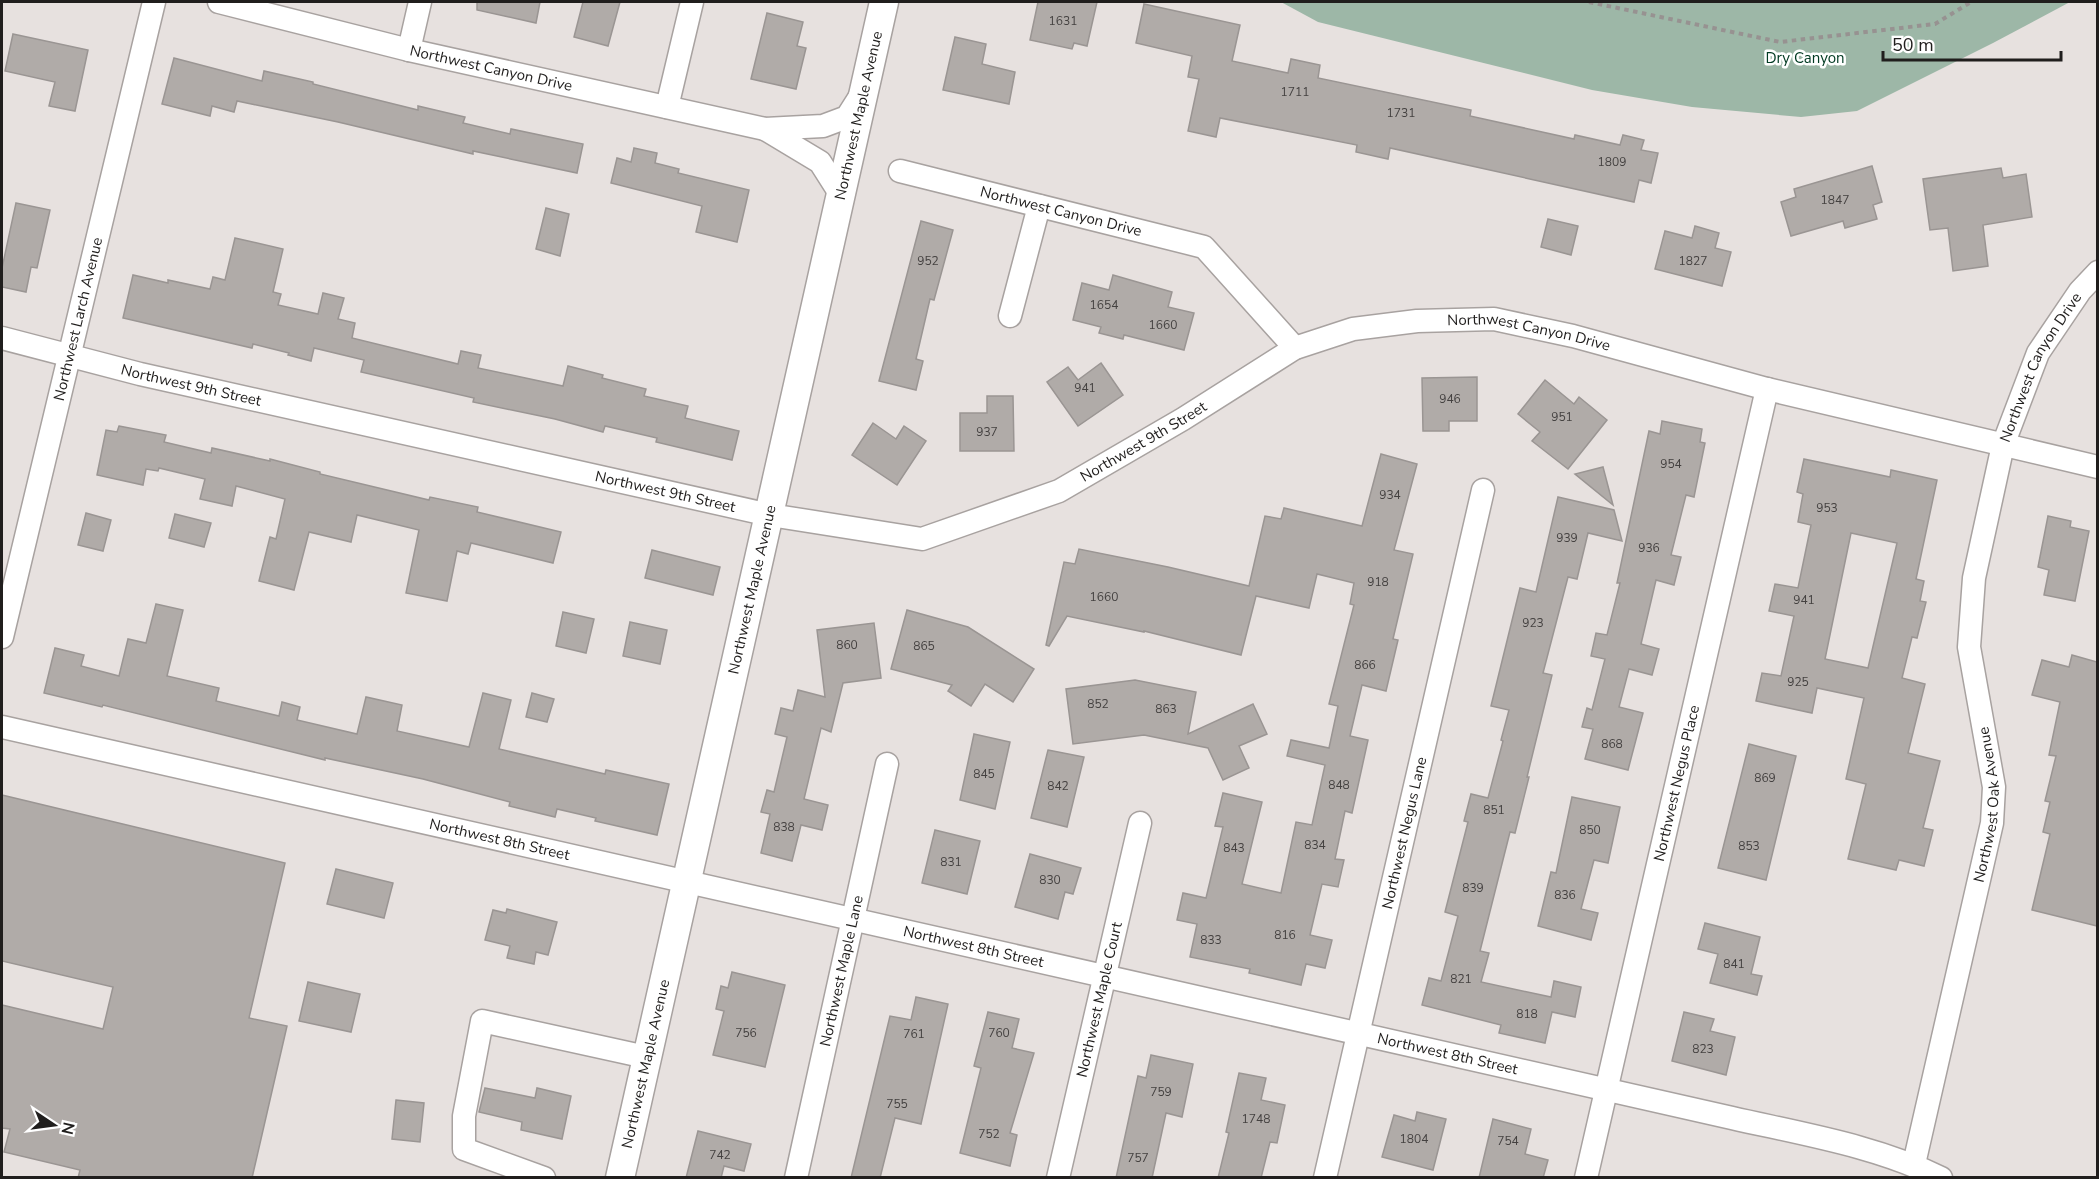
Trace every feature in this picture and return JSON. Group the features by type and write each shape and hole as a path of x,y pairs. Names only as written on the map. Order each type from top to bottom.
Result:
{"main road":[{"name":"Northwest Maple Avenue","path":"620,1178 884,2"}],"street":[{"name":"Northwest Larch Avenue","path":"2,637 154,2"},
{"name":"Northwest Canyon Drive","path":"219,2 409,50 765,129 823,126 847,117 864,91"},
{"path":"409,50 420,2"},
{"path":"667,107 692,2"},
{"name":"Northwest Canyon Drive","path":"765,129 820,162 841,195"},
{"name":"Northwest Canyon Drive","path":"900,171 1204,247 1295,348 1353,329 1417,321 1494,319 1573,336 1767,389 2003,445 2038,352 2080,291 2097,272"},
{"path":"1010,316 1039,206"},
{"name":"Northwest 9th Street","path":"2,338 152,377 770,515 922,539 1059,491 1183,419 1295,348"},
{"name":"Northwest Negus Place","path":"1586,1178 1767,389"},
{"path":"2003,445 2097,467"},
{"name":"Northwest Oak Avenue","path":"1914,1164 1992,823 1994,787 1969,647 1974,578 2003,445"},
{"name":"Northwest Negus Lane","path":"1325,1178 1482,490"},
{"name":"Northwest 8th Street","path":"2,727 1843,1144 1914,1164 1941,1178"},
{"name":"Northwest Maple Lane","path":"796,1178 887,764"},
{"name":"Northwest Maple Court","path":"1058,1178 1140,823"},
{"path":"544,1178 464,1149 464,1116 482,1021 646,1057"}],"path":[{"path":"1589,2 1780,42 1935,24 1971,2"}],"green space":[{"name":"Dry Canyon","path":"1281,2 2070,2 1857,111 1801,117 1692,107 1592,90 1318,22"}],"building":[{"path":"477,2 540,2 536,23 477,10"},
{"path":"583,2 620,2 608,46 574,37"},
{"path":"1038,2 1097,2 1087,46 1074,43 1072,49 1030,40"},
{"path":"1144,4 1240,25 1232,61 1288,73 1291,59 1320,65 1318,78 1471,110 1470,116 1574,139 1575,135 1620,145 1623,135 1644,140 1641,150 1658,153 1651,183 1639,180 1634,202 1390,148 1388,159 1356,152 1357,145 1220,118 1216,137 1188,131 1199,79 1188,77 1192,56 1136,43"},
{"path":"767,13 803,22 797,46 806,48 796,89 751,79"},
{"path":"13,34 88,50 75,111 49,106 55,82 5,71"},
{"path":"955,37 986,44 982,64 1015,72 1009,104 943,90"},
{"path":"174,58 262,81 264,71 418,110 418,106 465,117 463,123 510,134 511,129 583,144 577,173 473,151 473,154 237,101 234,112 212,106 210,116 162,104"},
{"path":"634,148 657,153 655,163 679,169 678,173 749,190 737,242 696,232 702,206 611,183 617,158 631,162"},
{"path":"1872,166 1882,202 1873,205 1877,219 1845,228 1843,221 1791,236 1781,202 1796,197 1794,189"},
{"path":"2001,168 2003,178 2026,174 2032,217 1983,225 1988,266 1953,271 1948,228 1930,230 1923,179"},
{"path":"16,203 50,210 37,268 31,267 26,292 2,287 2,268"},
{"path":"546,208 569,214 560,256 536,249"},
{"path":"1548,219 1578,226 1571,255 1541,247"},
{"path":"921,221 953,230 934,300 930,299 916,359 923,361 916,390 879,381"},
{"path":"1695,226 1719,233 1715,248 1731,252 1722,286 1655,269 1665,231 1692,238"},
{"path":"235,238 283,249 273,292 281,294 278,305 318,314 323,293 344,298 338,319 355,323 352,338 458,364 461,351 481,355 478,368 563,386 568,366 603,375 602,378 646,389 644,396 688,406 685,418 739,431 732,460 656,442 657,438 605,426 603,432 555,419 473,402 474,398 361,372 364,360 314,348 311,361 253,344 252,348 123,318 133,275 210,289 213,277 225,280"},
{"path":"1113,275 1172,292 1168,307 1194,313 1184,350 1124,335 1123,339 1099,333 1101,327 1073,320 1082,283 1109,290"},
{"path":"1101,363 1123,395 1078,426 1047,382 1068,367 1078,380"},
{"path":"1477,377 1477,421 1449,421 1449,431 1423,431 1422,378"},
{"path":"1545,380 1574,404 1579,397 1607,420 1568,469 1532,441 1540,432 1518,414"},
{"path":"987,396 1013,396 1014,451 960,451 960,413 987,413"},
{"path":"1662,421 1702,429 1700,442 1705,443 1694,497 1686,495 1671,555 1681,557 1674,585 1656,580 1641,644 1659,649 1652,675 1629,669 1619,707 1643,713 1628,770 1585,759 1593,729 1582,727 1587,708 1592,710 1605,659 1591,656 1596,633 1607,635 1620,583 1617,583 1649,431 1660,434"},
{"path":"873,423 896,439 904,426 926,441 897,485 852,455"},
{"path":"119,426 166,435 164,442 211,453 212,448 270,461 270,459 320,472 320,474 429,500 430,497 478,507 477,512 561,532 553,563 471,543 468,554 457,551 447,601 406,593 419,530 357,515 351,542 309,532 294,590 259,581 270,537 276,539 285,499 236,486 232,506 200,499 205,479 159,468 158,471 146,469 143,485 97,475 106,430 117,432"},
{"path":"1381,454 1417,464 1394,550 1413,554 1393,639 1398,640 1386,691 1362,685 1350,736 1368,740 1352,813 1345,811 1335,859 1344,860 1338,887 1322,884 1310,935 1332,940 1325,968 1306,964 1301,985 1249,973 1250,969 1190,957 1197,924 1177,920 1183,893 1206,898 1223,827 1215,826 1223,793 1262,802 1242,884 1281,893 1296,822 1312,825 1325,765 1287,756 1291,740 1329,748 1338,706 1329,704 1354,605 1350,604 1354,583 1317,574 1309,608 1256,596 1241,655 1144,631 1067,616 1049,646 1046,645 1064,562 1075,564 1079,549 1249,586 1265,516 1281,519 1284,508 1362,526"},
{"path":"1804,459 1890,477 1891,470 1937,480 1916,579 1924,581 1920,601 1926,602 1917,638 1912,637 1902,678 1925,684 1908,753 1940,761 1923,828 1933,830 1924,866 1899,860 1896,870 1848,859 1866,784 1846,779 1864,698 1817,688 1812,713 1756,701 1762,673 1781,676 1794,616 1769,611 1775,584 1798,588 1811,525 1798,522 1803,494 1797,492","holes":["1851,533 1897,543 1868,668 1825,659"]},
{"path":"1603,467 1613,505 1575,474"},
{"path":"1558,497 1614,510 1622,541 1588,533 1577,579 1568,577 1543,673 1552,675 1527,777 1529,777 1515,833 1510,832 1480,951 1489,953 1481,982 1551,997 1554,981 1581,987 1575,1017 1552,1012 1545,1043 1499,1033 1501,1025 1422,1005 1429,978 1441,981 1458,916 1445,912 1468,822 1464,821 1471,794 1488,798 1503,741 1501,740 1509,710 1491,706 1520,588 1536,592"},
{"path":"86,513 111,520 103,551 78,545"},
{"path":"175,514 211,523 204,547 169,538"},
{"path":"2048,516 2071,521 2070,527 2089,531 2075,601 2044,595 2049,570 2038,567"},
{"path":"652,550 720,567 713,595 645,578"},
{"path":"156,604 183,610 167,676 219,688 216,701 279,716 282,702 300,707 297,720 357,734 366,697 402,705 397,731 469,747 483,693 511,700 499,749 605,774 606,770 669,784 657,835 595,821 596,818 557,809 555,817 509,806 510,802 423,779 325,758 325,760 103,705 102,707 44,693 55,648 84,655 81,666 119,676 128,639 146,643"},
{"path":"907,610 968,627 1034,669 1013,702 985,684 971,706 948,691 952,685 891,669"},
{"path":"563,612 594,619 586,653 556,646"},
{"path":"630,622 667,630 660,664 623,656"},
{"path":"874,623 881,678 843,683 831,732 821,728 804,799 828,805 822,830 801,825 792,861 761,853 770,814 761,812 767,790 774,792 787,737 775,734 781,708 793,711 798,690 825,697 817,630"},
{"path":"2072,655 2097,662 2097,926 2032,910 2050,834 2043,832 2050,802 2045,801 2056,756 2049,755 2060,702 2032,695 2042,660 2069,667"},
{"path":"1135,680 1196,692 1188,734 1253,704 1267,734 1239,746 1249,768 1223,780 1208,748 1144,735 1073,744 1066,689"},
{"path":"532,693 554,699 547,722 526,717"},
{"path":"974,734 1010,742 995,809 960,800"},
{"path":"1749,744 1796,756 1766,880 1718,868"},
{"path":"1048,750 1084,757 1067,827 1031,818"},
{"path":"2,795 285,863 249,1018 287,1026 252,1178 78,1178 80,1170 4,1152 10,1129 2,1128 2,1005 103,1029 113,987 2,961"},
{"path":"1572,797 1620,807 1608,863 1594,860 1581,909 1598,913 1591,940 1538,926 1551,872 1556,873"},
{"path":"935,830 980,841 967,894 922,883"},
{"path":"1030,854 1081,868 1073,894 1065,892 1058,919 1015,907"},
{"path":"336,869 393,883 384,918 327,904"},
{"path":"507,909 557,922 548,955 536,952 534,964 507,958 510,946 485,940 493,910 506,913"},
{"path":"1705,923 1760,937 1751,974 1762,976 1757,995 1710,983 1718,954 1698,949"},
{"path":"732,972 785,985 765,1067 713,1055 724,1011 716,1009 721,986 728,988"},
{"path":"308,982 360,994 351,1032 299,1021"},
{"path":"916,997 948,1004 921,1124 895,1118 880,1178 851,1178 890,1016 911,1020"},
{"path":"988,1012 1019,1019 1012,1048 1034,1053 1010,1133 1017,1135 1010,1166 960,1153 981,1068 974,1066"},
{"path":"1684,1012 1714,1019 1710,1031 1735,1037 1726,1075 1672,1061"},
{"path":"1151,1055 1193,1064 1182,1117 1166,1113 1152,1178 1116,1178 1138,1076 1146,1078"},
{"path":"1239,1073 1266,1078 1261,1100 1285,1105 1277,1143 1270,1142 1261,1178 1218,1178 1229,1133 1226,1132"},
{"path":"485,1088 535,1098 537,1088 571,1096 562,1139 521,1130 522,1122 479,1112"},
{"path":"396,1100 424,1103 420,1142 392,1139"},
{"path":"1417,1112 1446,1119 1433,1170 1382,1157 1394,1115 1415,1121"},
{"path":"1493,1119 1531,1129 1525,1154 1548,1160 1543,1178 1479,1178"},
{"path":"698,1131 751,1144 744,1171 724,1166 721,1178 686,1178"}]}
